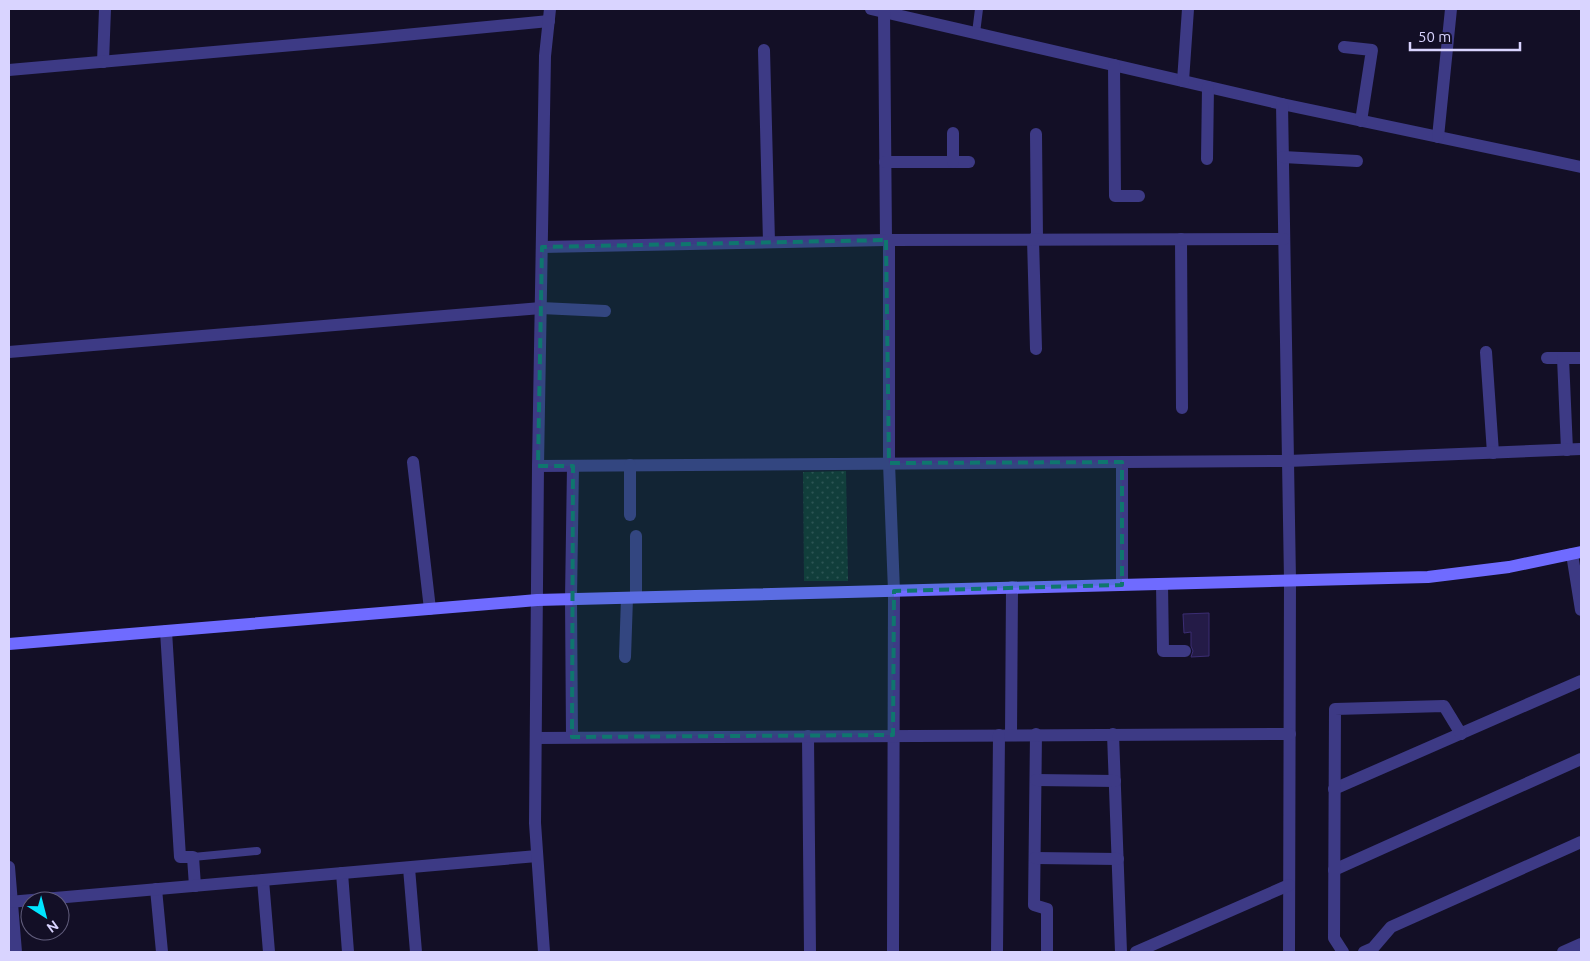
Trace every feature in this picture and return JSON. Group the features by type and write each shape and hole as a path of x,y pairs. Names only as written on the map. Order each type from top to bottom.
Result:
{"street":[{"path":"104,62 106,9"},
{"path":"1183,81 1188,9"},
{"path":"1438,137 1451,9"},
{"path":"893,952 894,591 889,463 886,162 878,10 911,13 976,33 1208,87 1581,167"},
{"path":"9,70 383,37 549,15 546,56 538,466 535,823 544,952"},
{"path":"1344,47 1372,50 1361,121"},
{"path":"764,50 769,242"},
{"path":"1114,65 1115,196 1139,196"},
{"path":"1207,159 1208,87"},
{"path":"1282,104 1290,580 1289,952"},
{"path":"953,133 953,162"},
{"path":"1036,134 1036,349"},
{"path":"1283,157 1357,161"},
{"path":"886,162 969,162"},
{"path":"1181,239 1182,408"},
{"path":"542,247 888,240 1284,239"},
{"path":"9,352 541,308 604,311"},
{"path":"1486,352 1493,453"},
{"path":"1547,358 1581,358"},
{"path":"1563,358 1567,450"},
{"path":"538,466 1288,461 1581,450"},
{"path":"413,462 430,609"},
{"path":"1122,462 1122,585"},
{"path":"630,465 630,515"},
{"path":"572,737 571,599 573,466"},
{"path":"626,657 636,536"},
{"path":"9,644 537,600 1428,577 1508,567 1577,553 1581,610"},
{"path":"1162,584 1163,651 1185,651"},
{"path":"997,952 1012,588"},
{"path":"166,631 180,858 193,857 196,886"},
{"path":"1334,789 1581,681"},
{"path":"1343,952 1334,938 1334,709 1444,706 1461,734"},
{"path":"1036,734 1034,905 1046,909 1047,952"},
{"path":"1113,734 1121,952"},
{"path":"536,738 1290,734"},
{"path":"808,736 810,952"},
{"path":"1334,870 1581,759"},
{"path":"1036,780 1114,780"},
{"path":"1364,952 1373,948 1391,927 1581,842"},
{"path":"10,902 537,856"},
{"path":"1035,858 1118,859"},
{"path":"9,867 10,902 16,952"},
{"path":"409,868 416,952"},
{"path":"342,874 348,952"},
{"path":"263,880 269,952"},
{"path":"1136,952 1289,885"},
{"path":"156,889 162,952"},
{"path":"1563,952 1581,944"}],"lane":[{"path":"976,33 979,9"},
{"path":"193,857 257,851"}],"highlighted area":[{"path":"886,240 889,463 1122,462 1122,585 894,591 893,735 572,737 573,466 538,466 542,247"}],"green space":[{"path":"846,471 848,581 804,581 803,472"}],"building":[{"path":"1209,613 1209,656 1191,657 1193,651 1191,632 1184,633 1183,614"}]}
